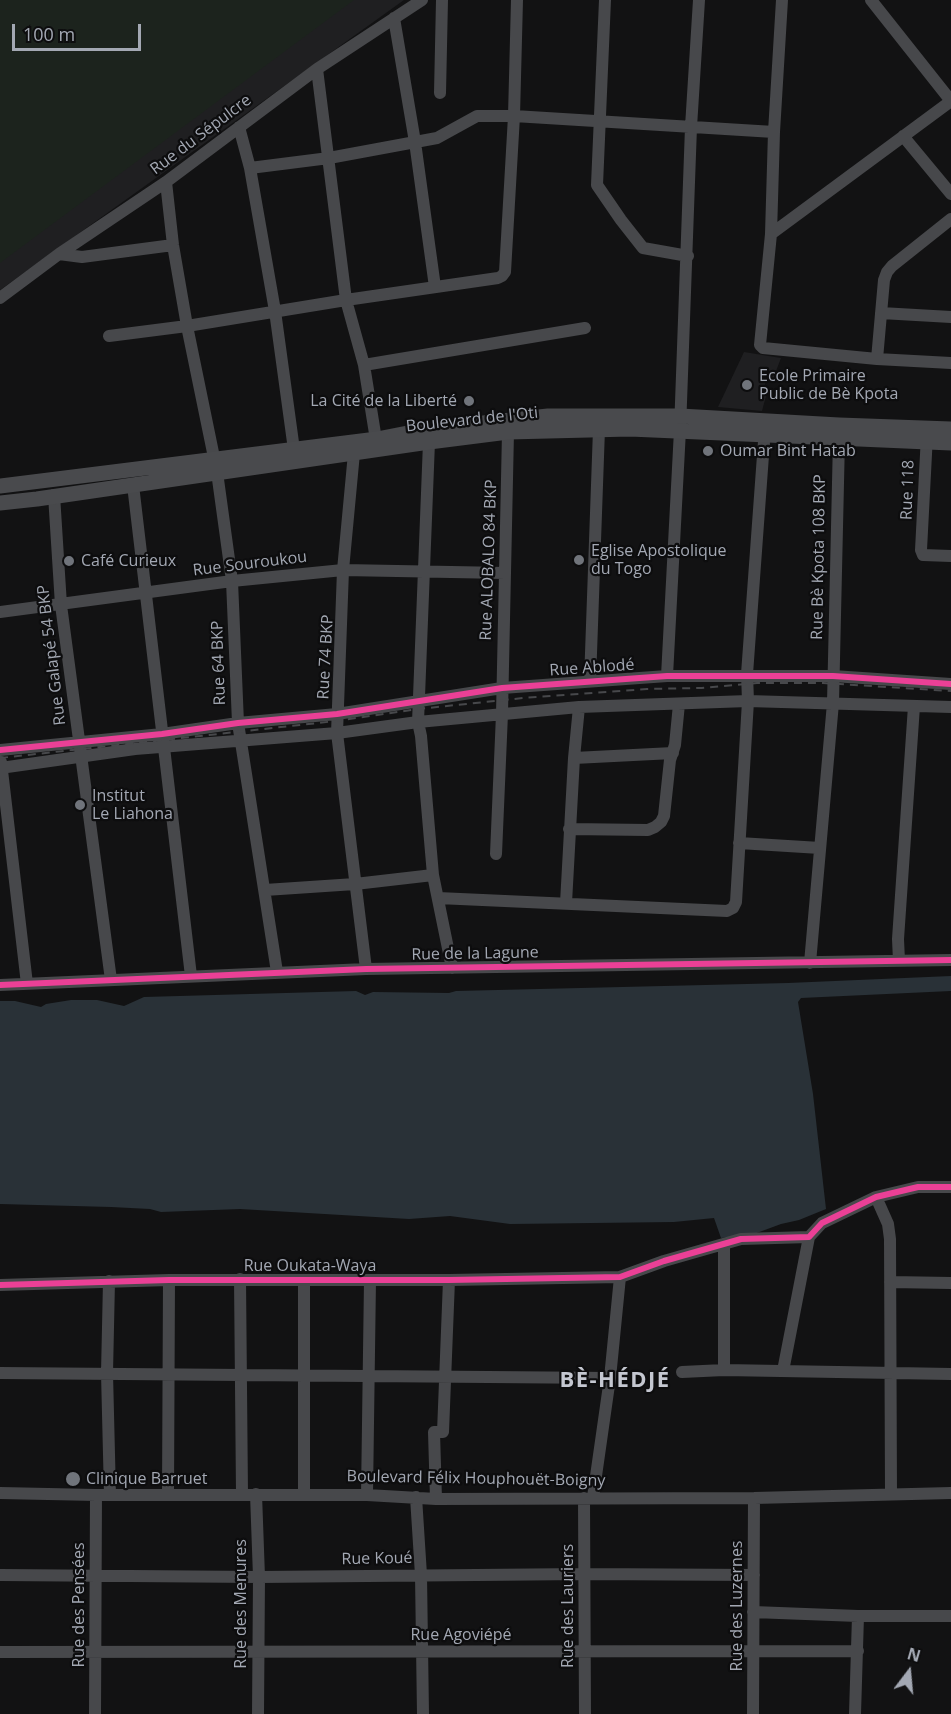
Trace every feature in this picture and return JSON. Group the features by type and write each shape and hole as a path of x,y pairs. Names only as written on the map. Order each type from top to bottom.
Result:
{"main road":[{"name":"Boulevard de l'Oti","path":"0,486 216,465 377,444 429,442 508,432 549,423 599,429 680,423"},
{"name":"Boulevard de l'Oti","path":"294,455 354,453 428,429 549,423 680,423 927,434 951,443"},
{"name":"Boulevard de l'Oti","path":"765,428 839,439 927,434 951,429"},
{"name":"Boulevard de l'Oti","path":"0,503 133,485 216,465"}],"street":[{"name":"Rue du Sépulcre","path":"0,298 59,254 166,182 318,69 422,0"},
{"path":"440,93 442,0"},
{"path":"109,336 498,278 505,272 514,116 517,0"},
{"path":"605,0 597,185 643,248 688,256"},
{"path":"667,676 688,256 691,127 699,0"},
{"path":"782,0 771,234 760,345 763,348 877,359 951,363"},
{"path":"771,234 951,101 871,0"},
{"path":"394,18 415,142 435,288"},
{"path":"318,69 346,300 364,365 377,444"},
{"path":"250,168 328,158 415,142 447,134 477,116 514,116 774,132"},
{"path":"238,127 250,168 275,311 294,455"},
{"path":"903,136 951,194"},
{"name":"Rue 64 BKP","path":"166,182 173,245 187,326 216,465 232,581 240,740 277,972"},
{"path":"877,359 887,272 951,219"},
{"path":"59,254 82,257 173,245"},
{"path":"881,313 951,317"},
{"path":"364,365 585,328"},
{"path":"438,898 727,911 733,908 736,902 748,701 747,674 765,428"},
{"path":"590,681 599,429"},
{"name":"Rue ALOBALO 84 BKP","path":"496,854 502,714 508,432"},
{"name":"Rue 118","path":"927,434 921,550 923,555 951,556"},
{"name":"Rue Bè Kpota 108 BKP","path":"810,963 833,703 839,439"},
{"path":"429,442 418,722 434,875 452,968"},
{"name":"Rue 74 BKP","path":"354,453 344,570 337,733 366,969"},
{"path":"133,485 191,976"},
{"name":"Rue Galapé 54 BKP","path":"54,495 60,605 111,980"},
{"name":"Rue Souroukou","path":"0,612 232,581 344,570 506,573"},
{"name":"Rue Ablodé","path":"163,740 238,723 337,714 502,688 590,681 747,674 833,676 951,684"},
{"path":"0,750 79,741 240,740 337,733 418,722 579,707 748,701 951,707"},
{"path":"569,828 648,830 661,822 664,816 670,760 675,745 679,704"},
{"path":"899,961 898,939 914,706"},
{"path":"566,903 569,828 579,707"},
{"path":"27,984 1,764 82,757 163,740"},
{"path":"574,758 673,753"},
{"path":"739,843 820,848"},
{"path":"265,890 355,884 434,875"},
{"name":"Rue de la Lagune","path":"0,985 366,969 951,960"},
{"path":"783,1371 809,1237 822,1223 876,1197 918,1187 951,1187"},
{"path":"876,1197 889,1230 891,1494"},
{"name":"Rue Oukata-Waya","path":"0,1285 240,1279 449,1280 620,1277 664,1261 724,1244 753,1238 809,1237"},
{"path":"724,1244 724,1370"},
{"name":"Rue des Lauriers","path":"585,1714 585,1574 588,1498 610,1377 620,1277"},
{"path":"240,1279 242,1494"},
{"path":"168,1494 169,1280"},
{"path":"304,1280 304,1494"},
{"path":"367,1495 370,1280"},
{"path":"436,1499 434,1432 443,1432 449,1280"},
{"path":"109,1281 107,1373 110,1495"},
{"path":"890,1282 951,1283"},
{"path":"682,1372 724,1370 951,1374"},
{"path":"0,1373 610,1377"},
{"name":"Boulevard Félix Houphouët-Boigny","path":"0,1493 304,1494 436,1499 754,1498 951,1493"},
{"name":"Rue des Menures","path":"256,1494 259,1577 258,1714"},
{"name":"Rue des Pensées","path":"95,1714 96,1495"},
{"path":"416,1497 421,1575 423,1714"},
{"name":"Rue des Luzernes","path":"753,1714 754,1498"},
{"name":"Rue Koué","path":"0,1575 259,1577 754,1575"},
{"path":"753,1612 858,1616 951,1616"},
{"path":"855,1714 858,1616"},
{"name":"Rue Agoviépé","path":"0,1652 858,1651"}],"shaded area":[{"path":"0,0 404,0 0,290"},
{"path":"0,0 354,0 0,263"},
{"name":"Ecole Primaire Public de Bè Kpota","path":"744,352 781,358 773,379 767,377 763,391 767,392 762,411 718,407"},
{"path":"951,976 951,991 801,998 798,1002 813,1094 826,1209 754,1234 721,1238 714,1218 674,1222 510,1224 450,1216 409,1219 240,1209 161,1212 150,1209 111,1207 0,1204 0,1001 15,1001 41,1007 71,1000 97,1000 124,1006 144,997 356,991 365,995 373,992 449,993"}],"railway":[{"path":"0,758 336,721 418,709 523,698 647,689 702,688 757,683 823,683 951,691"}],"cycle path":[{"path":"0,750 337,714 502,688 667,676 833,676 951,684"},
{"path":"0,985 366,969 951,960"},
{"path":"0,1285 169,1280 449,1280 620,1277 664,1261 741,1239 809,1237 822,1223 876,1197 918,1187 951,1187"}],"place":[{"name":"Ecole Primaire Public de Bè Kpota","path":"747,385"},
{"name":"La Cité de la Liberté","path":"469,401"},
{"name":"Oumar Bint Hatab","path":"708,451"},
{"name":"Eglise Apostolique du Togo","path":"579,560"},
{"name":"Café Curieux","path":"69,561"},
{"name":"Institut Le Liahona","path":"80,805"},
{"name":"Clinique Barruet","path":"73,1479"}],"district":[{"name":"BÈ-HÉDJÉ","path":"615,1381"}]}
